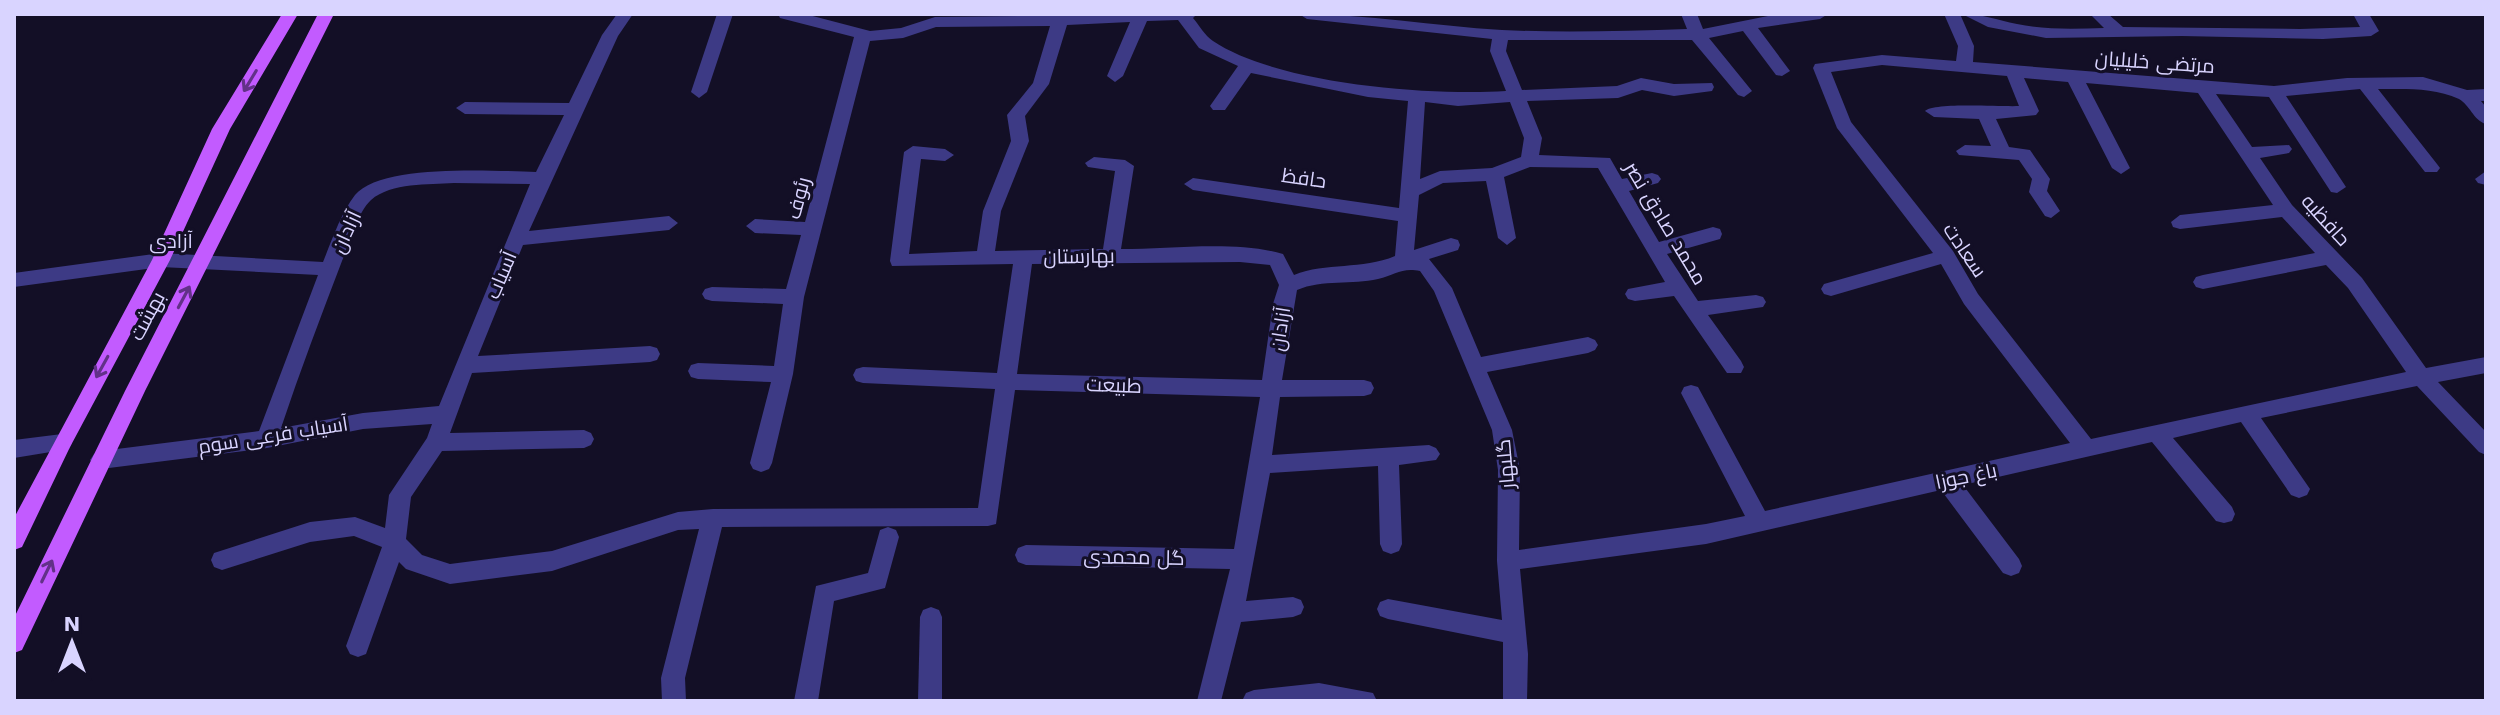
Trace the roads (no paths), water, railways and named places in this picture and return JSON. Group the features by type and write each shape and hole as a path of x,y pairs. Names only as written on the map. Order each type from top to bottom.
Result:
{"main road":[{"name":"بهشت","path":"14,540 62,443 161,260 221,129 290,14"},
{"name":"بهشت","path":"14,642 101,460 326,14"}],"street":[{"name":"آسیاب","path":"358,646 395,542 400,495 436,442 542,178 610,35 625,14"},
{"path":"699,92 725,14"},
{"path":"786,14 822,19 863,35 915,22 1189,14"},
{"path":"1182,14 1205,44 1259,70 1368,91 1458,100 1582,91 1618,92 1641,84 1674,90 1706,87"},
{"path":"1307,14 1501,35 1569,36 1697,35 1799,15 1820,14"},
{"path":"1562,14 1569,36"},
{"path":"1689,14 1697,35 1744,91"},
{"path":"1952,14 1966,46 1964,66"},
{"path":"1970,14 2005,27 2120,33 2327,36 2371,31 2361,14"},
{"path":"2098,14 2120,33"},
{"path":"2185,14 2202,32"},
{"path":"1115,76 1142,15"},
{"path":"985,258 992,211 1020,141 1016,115 1041,84 1050,19"},
{"path":"1747,26 1782,71"},
{"name":"رئوف","path":"761,463 783,374 794,297 863,35"},
{"path":"1410,192 1440,177 1494,174 1529,161 1533,138 1498,51 1501,35"},
{"name":"مرتضی خلیلیان","path":"1821,68 1882,60 2203,88 2274,92 2364,83 2423,83 2467,96 2486,95"},
{"path":"1219,106 1248,64"},
{"name":"سعادت","path":"1821,68 1843,124 1946,256 1971,299 2087,449"},
{"path":"1934,111 1985,114 2030,111 2013,72"},
{"path":"2075,79 2121,168"},
{"path":"2364,83 2431,168"},
{"name":"حافظیه","path":"2203,88 2286,210 2355,283 2421,377 2486,446"},
{"path":"2274,92 2337,187"},
{"path":"1404,260 1417,96"},
{"path":"2467,96 2486,118"},
{"path":"465,108 575,109"},
{"path":"1985,114 2003,153"},
{"path":"2247,154 2283,149"},
{"path":"1965,151 2024,154 2041,179 2038,192 2051,211"},
{"path":"945,155 913,152 899,261 1023,257"},
{"name":"محمد صادق نصر","path":"1529,161 1604,162 1677,288 1734,367"},
{"path":"1094,163 1125,166 1111,256"},
{"path":"1494,174 1507,238"},
{"name":"آزادان","path":"267,439 330,269 363,197 380,187 413,179 542,178"},
{"path":"1617,187 1652,179"},
{"name":"حافظ","path":"1193,184 1409,216"},
{"path":"2180,222 2286,210"},
{"path":"516,239 669,223"},
{"path":"755,226 812,229"},
{"path":"1654,251 1713,234"},
{"name":"آزادان","path":"1209,701 1243,559 1283,304 1289,285 1306,278 1377,272 1451,245"},
{"name":"بهارستان","path":"713,518 988,517 1023,257 1240,255 1276,259 1289,285"},
{"path":"1831,289 1946,256"},
{"path":"2203,282 2330,257"},
{"name":"آزادی","path":"14,280 161,260 330,269"},
{"name":"گلبهار","path":"1404,260 1426,265 1442,288 1502,430 1509,470 1508,561 1517,691 1515,701"},
{"path":"1635,294 1677,288"},
{"path":"712,294 794,297"},
{"path":"1692,309 1756,302"},
{"path":"1475,366 1588,345"},
{"path":"465,365 650,354"},
{"name":"باغ جوزا","path":"1508,561 1618,548 1759,522 2246,413 2486,365"},
{"path":"698,371 783,374"},
{"name":"طبیعت","path":"863,375 1271,390 1364,388"},
{"path":"1691,393 1759,522"},
{"path":"2246,413 2299,489"},
{"name":"آسیاب فرعی سوم","path":"101,460 267,439 363,421 447,414"},
{"path":"2157,433 2224,514"},
{"path":"436,442 584,439"},
{"path":"14,449 62,443"},
{"path":"1260,465 1429,454"},
{"path":"1388,457 1391,544"},
{"path":"1946,480 2011,566"},
{"path":"222,560 310,532 355,526 395,542 414,562 450,574 552,561 678,521 713,518 673,678 674,701"},
{"path":"806,701 824,593 877,581 888,537"},
{"name":"گل محمدی","path":"1026,555 1243,559"},
{"path":"1232,613 1293,607"},
{"path":"1388,609 1514,633"},
{"path":"930,701 931,617"},
{"path":"1254,701 1319,694 1365,701"}]}
